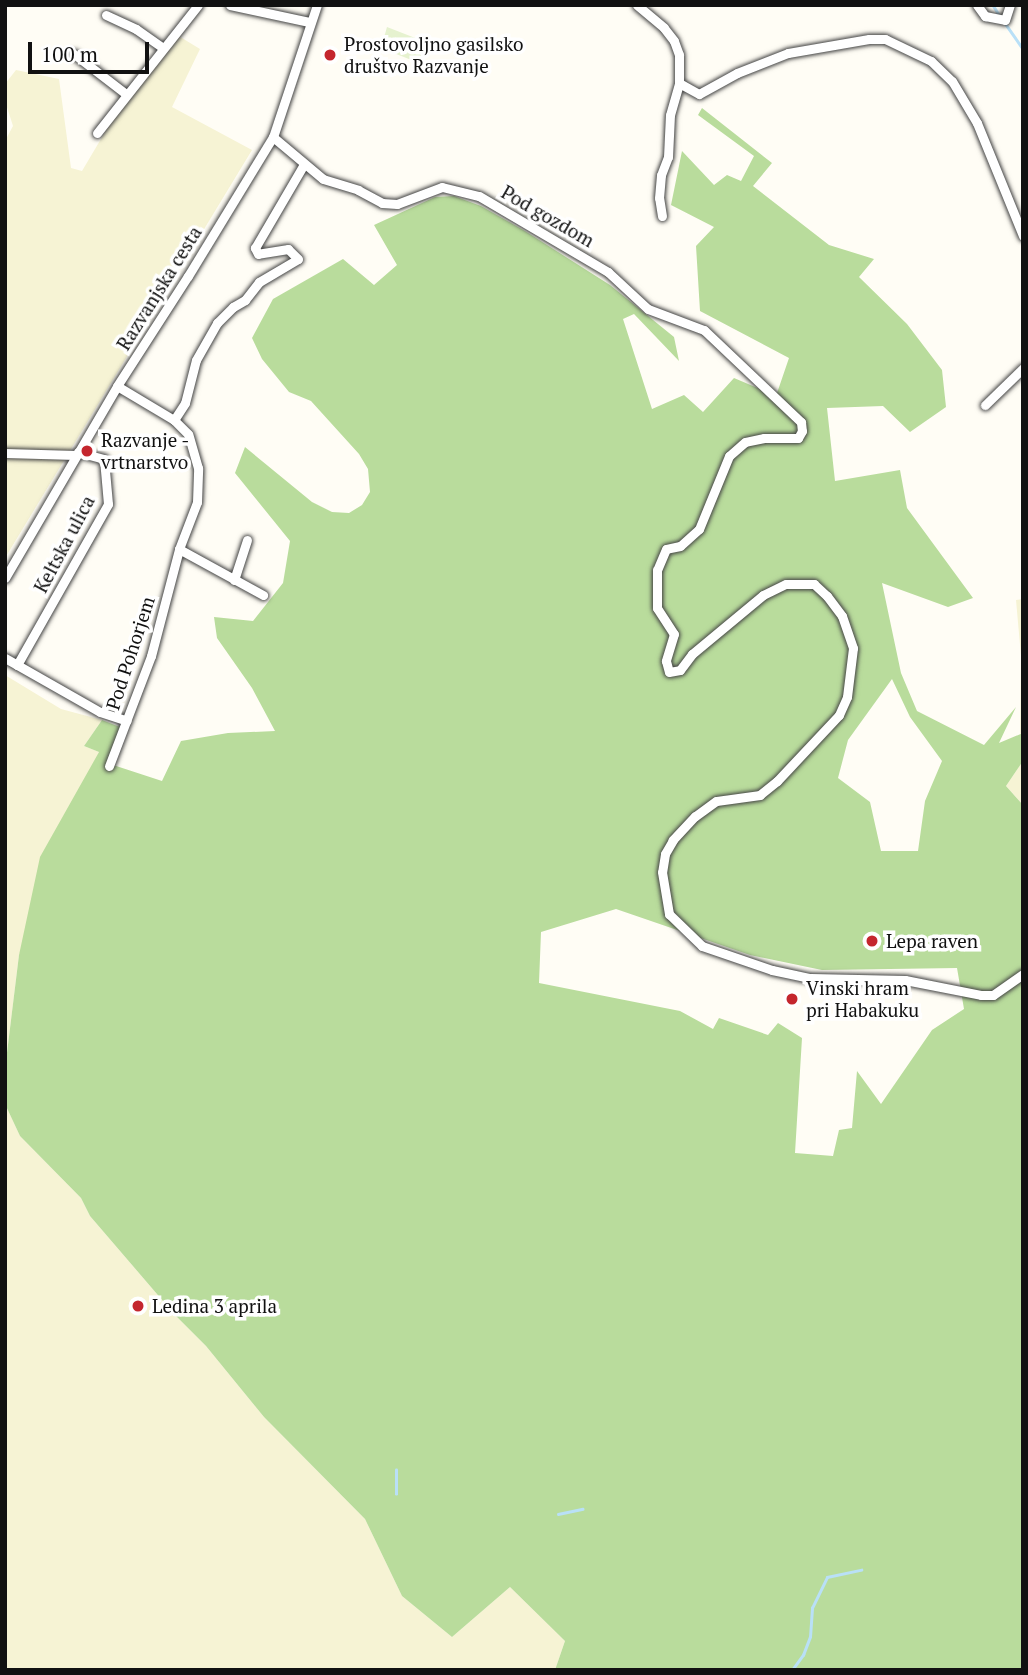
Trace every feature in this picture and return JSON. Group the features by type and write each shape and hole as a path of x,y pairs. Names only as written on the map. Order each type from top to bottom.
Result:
{"street":[{"path":"97,133 198,5"},
{"path":"230,5 309,22"},
{"name":"Razvanjska cesta","path":"5,578 117,386 273,136 309,22 317,5"},
{"path":"638,5 664,28 674,41 679,55 679,83 670,115 668,156 661,175 659,198 663,216"},
{"path":"977,5 985,16 1001,20 1010,5"},
{"path":"106,15 136,29 163,47"},
{"path":"679,83 699,94 737,73 788,53 869,39 885,39 931,61 952,81 977,123 1023,236"},
{"path":"74,54 126,94"},
{"name":"Pod gozdom","path":"273,136 323,179 358,190 382,203 397,204 442,187 479,196 608,272 657,314 704,330 801,422 803,431 798,438 764,438 745,442 729,456 699,529 680,546 666,549 657,569 657,608 674,634 666,661 669,672 680,670 692,654 763,595 786,584 814,584 842,616 853,648 847,697 839,715 777,781 760,794 716,801 695,816 673,840 662,872 669,914 702,946 772,970 811,978 905,980 993,995 1023,974"},
{"path":"174,420 184,403 191,370 210,333 259,282 298,259 288,249 258,254 255,248 304,164"},
{"path":"985,405 1023,368"},
{"name":"Pod Pohorjem","path":"109,766 151,656 179,549 197,502 198,468 188,434 174,420 117,386"},
{"path":"5,453 77,453"},
{"name":"Keltska ulica","path":"17,665 108,504 104,459 77,453"},
{"path":"234,580 247,540"},
{"path":"179,549 263,595"},
{"path":"5,658 100,712 127,721"}],"shaded area":[{"path":"177,35 200,49 172,107 252,150 5,558 5,141 13,126 5,101 5,84 16,70 59,79 71,168 82,171 127,95"},
{"path":"1023,599 1023,733 1020,734 1021,656 1016,600"},
{"path":"5,675 61,709 102,720 84,746 99,752 19,955 5,1069"},
{"path":"1023,761 1023,805 1006,786"},
{"path":"5,1104 20,1136 81,1198 90,1216 175,1315 206,1346 264,1417 365,1519 402,1596 452,1637 510,1587 565,1641 555,1670 5,1670"}],"green space":[{"path":"387,27 428,43 419,63 381,48"},
{"path":"702,108 772,163 753,186 829,245 874,259 859,277 907,324 942,370 946,407 910,432 883,406 827,408 835,481 900,470 907,508 973,598 948,607 882,583 901,673 917,711 984,745 1016,707 999,743 1023,733 1023,761 1006,786 1023,805 1023,1670 555,1670 565,1641 510,1587 452,1637 402,1596 365,1519 264,1417 206,1346 175,1315 90,1216 81,1198 20,1136 5,1104 5,1069 19,955 40,857 99,752 84,746 102,720 120,727 107,763 162,781 181,741 228,733 275,731 252,688 217,638 214,617 253,621 283,583 290,541 235,473 245,447 312,502 332,512 349,513 362,505 370,492 368,469 359,454 311,401 289,392 262,359 252,338 273,299 343,259 374,285 397,265 374,225 435,197 454,196 481,206 525,231 610,285 674,337 679,361 634,314 623,319 652,409 684,395 703,412 734,378 776,396 789,358 700,311 696,246 714,227 671,205 682,151 714,185 727,175 741,181 754,156 698,115","holes":["892,679 910,717 942,761 925,801 918,851 881,851 870,802 838,778 848,740","616,909 750,955 822,970 957,968 964,1009 932,1030 881,1104 857,1071 852,1128 839,1130 833,1156 795,1153 802,1038 778,1023 768,1035 719,1018 713,1029 680,1011 539,983 541,932"]}],"waterway":[{"path":"993,5 1001,18"},
{"path":"1005,23 1023,49"},
{"path":"396,1470 396,1494"},
{"path":"558,1514 582,1509"},
{"path":"792,1670 803,1655 810,1637 812,1608 827,1577 861,1570"}],"place":[{"name":"Prostovoljno gasilsko društvo Razvanje","path":"330,55"},
{"name":"Razvanje - vrtnarstvo","path":"87,451"},
{"name":"Lepa raven","path":"872,941"},
{"name":"Vinski hram pri Habakuku","path":"792,999"},
{"name":"Ledina 3 aprila","path":"138,1306"}]}
